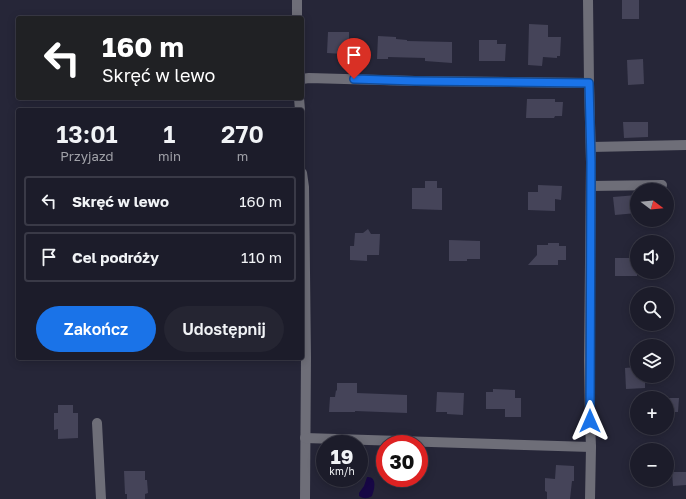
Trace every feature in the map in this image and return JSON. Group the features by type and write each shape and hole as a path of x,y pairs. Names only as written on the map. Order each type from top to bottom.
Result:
{"street":[{"path":"296,0 297,16"},
{"path":"588,0 591,147 589,361 591,447 590,499"},
{"path":"304,79 589,83"},
{"path":"591,147 686,145"},
{"path":"591,186 630,185"},
{"path":"304,349 305,499"},
{"path":"97,422 101,499"},
{"path":"305,438 591,447"}],"shaded area":[{"path":"368,477 370,477 374,481 372,496 364,498 359,496 359,493 363,487 368,487"}],"building":[{"path":"622,0 639,0 639,19 622,19"},
{"path":"529,24 548,25 548,37 561,37 560,56 557,56 557,58 543,57 542,66 528,65"},
{"path":"328,32 349,32 349,40 355,40 355,56 343,56 343,54 327,53"},
{"path":"378,36 396,37 396,39 407,41 452,42 452,63 425,61 425,58 388,57 388,59 377,59"},
{"path":"479,40 497,40 497,44 506,44 505,61 479,61"},
{"path":"643,59 644,84 628,85 627,60"},
{"path":"527,99 555,99 555,102 563,102 562,116 555,116 554,118 526,118"},
{"path":"623,122 648,122 648,137 624,138"},
{"path":"425,181 437,181 437,188 442,188 442,210 412,209 412,188 425,188"},
{"path":"538,185 562,186 561,200 555,199 555,211 528,210 528,192 538,192"},
{"path":"630,196 630,214 615,215 613,197"},
{"path":"368,229 371,234 380,234 379,255 367,255 367,261 350,260 350,246 354,246 355,233 363,233"},
{"path":"449,240 480,241 480,259 449,261"},
{"path":"548,243 559,243 559,246 566,246 566,260 558,260 558,265 528,265 537,255 537,245 548,245"},
{"path":"615,258 630,258 630,276 615,276"},
{"path":"625,368 630,368 630,383 645,383 645,388 626,389"},
{"path":"337,383 357,383 357,393 407,395 407,413 355,411 329,412 330,397 335,397"},
{"path":"493,389 515,390 515,398 521,398 521,417 505,417 505,409 486,409 486,392 493,392"},
{"path":"437,392 464,393 463,415 447,414 447,412 436,412"},
{"path":"674,398 679,398 678,412 674,412"},
{"path":"58,405 73,405 73,413 78,413 78,438 58,439 58,429 54,430 54,413 58,413"},
{"path":"556,465 574,466 574,481 572,481 570,499 547,499 547,492 545,491 545,478 555,479"},
{"path":"124,471 145,471 145,480 147,480 148,493 145,494 145,499 127,499 127,494 125,494"},
{"path":"674,472 686,472 686,485 674,486"}],"route":[{"path":"354,79 589,83 591,162 589,361 590,421"}]}
